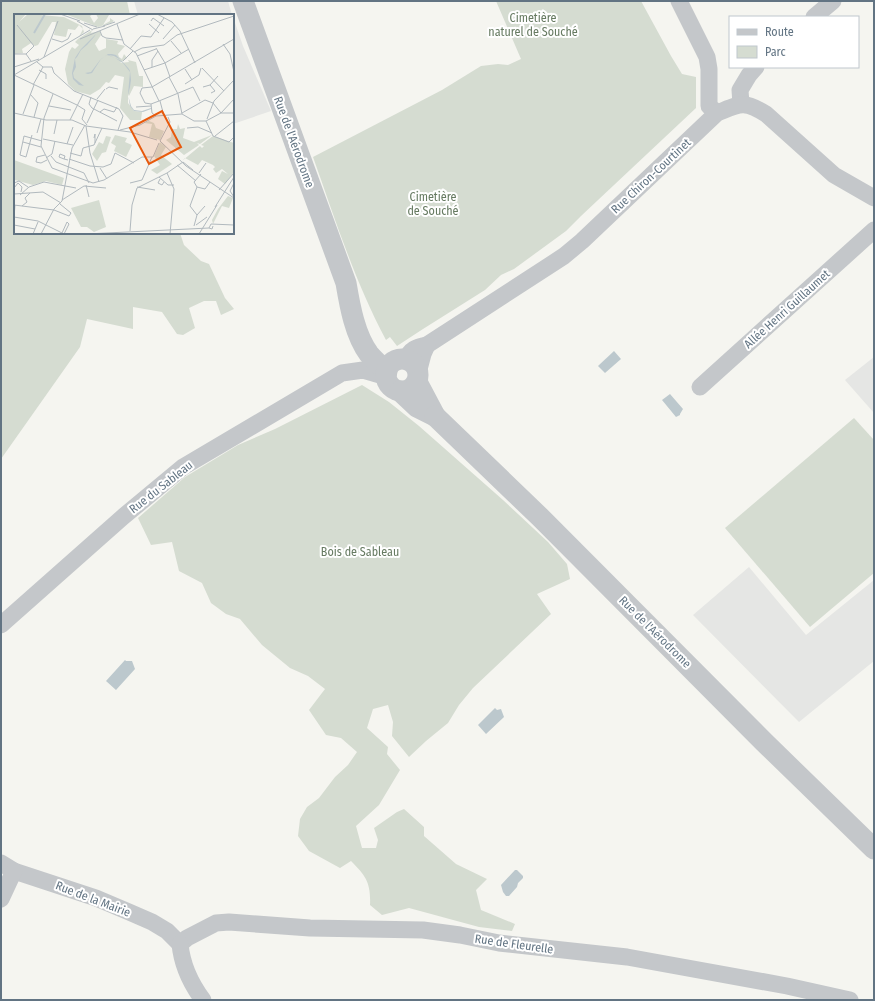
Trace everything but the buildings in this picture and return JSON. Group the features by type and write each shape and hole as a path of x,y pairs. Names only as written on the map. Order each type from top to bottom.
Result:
{"street":[{"name":"Rue de l'Aérodrome","path":"243,1 346,284 359,304 375,342 402,373 417,407 435,416 540,517 764,742 874,849"},
{"path":"679,1 707,57 709,69 709,106 717,113"},
{"path":"815,16 832,1"},
{"path":"755,68 740,90 741,104 755,107 766,114 834,175 874,198"},
{"name":"Rue Chiron-Courtinet","path":"402,373 423,354 427,345 564,256 717,113 741,104"},
{"name":"Allée Henri Guillaumet","path":"700,387 874,230"},
{"name":"Rue du Sableau","path":"1,625 124,516 183,468 342,373 363,370 402,373"},
{"path":"1,898 7,867"},
{"name":"Rue de la Mairie","path":"7,867 96,898 152,922 167,931 180,944"},
{"name":"Rue de Fleurelle","path":"180,944 187,938 216,923 229,922 310,928 423,930 460,935 499,943 627,957 787,986 850,1000"},
{"path":"180,944 188,976 203,1000"}],"shaded area":[{"path":"134,1 228,1 232,14 138,14"},
{"path":"234,20 243,46 271,111 234,124"},
{"path":"614,351 621,359 605,373 598,366"},
{"path":"874,357 874,413 845,380"},
{"path":"670,394 683,409 680,415 676,417 662,400"},
{"path":"749,567 806,635 874,580 874,661 799,722 693,615"},
{"path":"125,660 132,661 135,669 116,690 106,681"},
{"path":"495,708 497,710 501,709 504,717 486,734 478,725"},
{"path":"515,870 523,876 523,878 509,896 506,896 501,885"}],"green space":[{"path":"1,1 127,1 130,14 14,14 14,234 180,234 184,245 201,261 209,264 225,298 234,309 221,315 216,301 204,301 189,308 195,328 183,335 177,334 162,312 133,307 133,329 87,319 80,347 1,459"},
{"name":"Cimetière de Souché","path":"496,1 641,1 682,74 696,77 696,108 566,231 514,269 501,275 485,290 397,346 390,337 386,340 365,296 346,250 313,157 442,90 481,66 498,64 508,65 521,59"},
{"name":"Bois de Sableau","path":"362,385 389,402 419,426 503,500 548,542 567,564 570,579 537,594 551,614 473,688 459,705 448,723 409,757 392,736 393,722 388,705 373,709 367,728 388,747 387,754 400,770 379,805 356,826 362,848 376,848 378,840 374,828 397,812 404,809 424,827 424,836 456,864 487,879 476,890 481,910 515,924 512,931 479,927 409,908 382,915 370,905 370,891 366,880 351,861 340,868 309,851 298,836 300,819 307,807 319,798 335,777 348,765 357,752 341,738 326,735 309,710 325,689 308,676 290,668 262,645 240,619 226,614 211,603 202,583 179,571 172,542 151,545 138,518 185,477 238,445 275,429"},
{"path":"854,418 874,440 874,573 810,627 725,528"}],"park label":[{"name":"Cimetière naturel de Souché","path":"533,25"}]}
